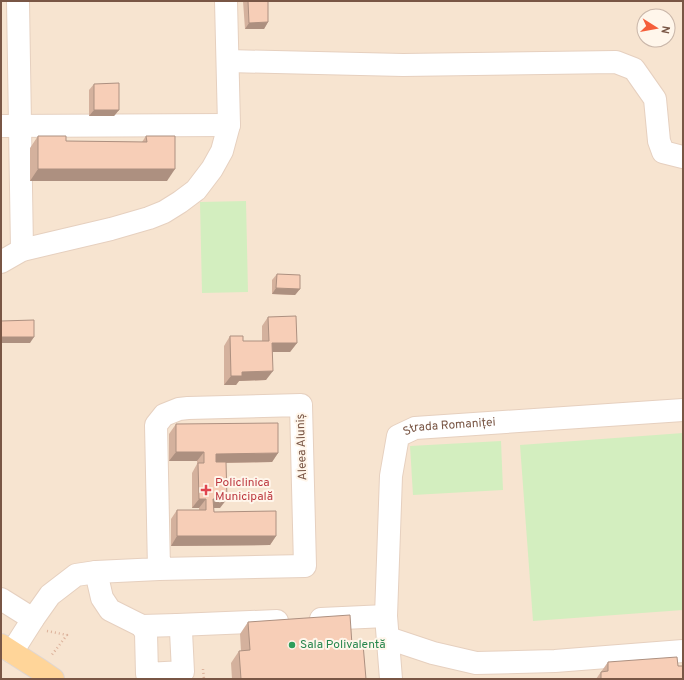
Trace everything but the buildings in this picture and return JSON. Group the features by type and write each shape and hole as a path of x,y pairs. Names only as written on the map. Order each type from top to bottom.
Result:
{"main road":[{"path":"7,649 47,674"}],"street":[{"path":"11,250 10,126 18,1"},
{"path":"1,262 11,250 111,229 149,218 164,212 196,190 212,169 222,151 229,125 226,1"},
{"path":"228,61 403,65 616,62 634,69 656,99 659,141 663,152 683,157"},
{"path":"10,126 229,125"},
{"name":"Aleea Aluniș","path":"7,649 33,619 50,595 76,575 96,572 159,569 305,566 301,405 188,408 179,409 164,415 156,425 159,569"},
{"name":"Strada Romaniței","path":"386,616 391,476 398,436 415,428 683,410"},
{"path":"96,572 102,598 110,610 142,626 386,616 391,679"},
{"path":"1,599 33,619"},
{"path":"142,626 146,633 147,674 183,672 182,631 177,625"},
{"path":"388,638 433,653 476,663 555,661 683,651"}],"path":[{"path":"47,674 67,635"}],"shaded area":[{"path":"1,1 683,1 683,679 1,679"}],"green space":[{"path":"246,201 248,292 202,293 200,202"},
{"path":"683,433 683,610 533,621 520,445"},
{"path":"501,441 503,490 413,495 410,446"}],"place":[{"name":"Policlinica Municipală","path":"206,490"},
{"name":"Sala Polivalentă","path":"292,645"}]}
